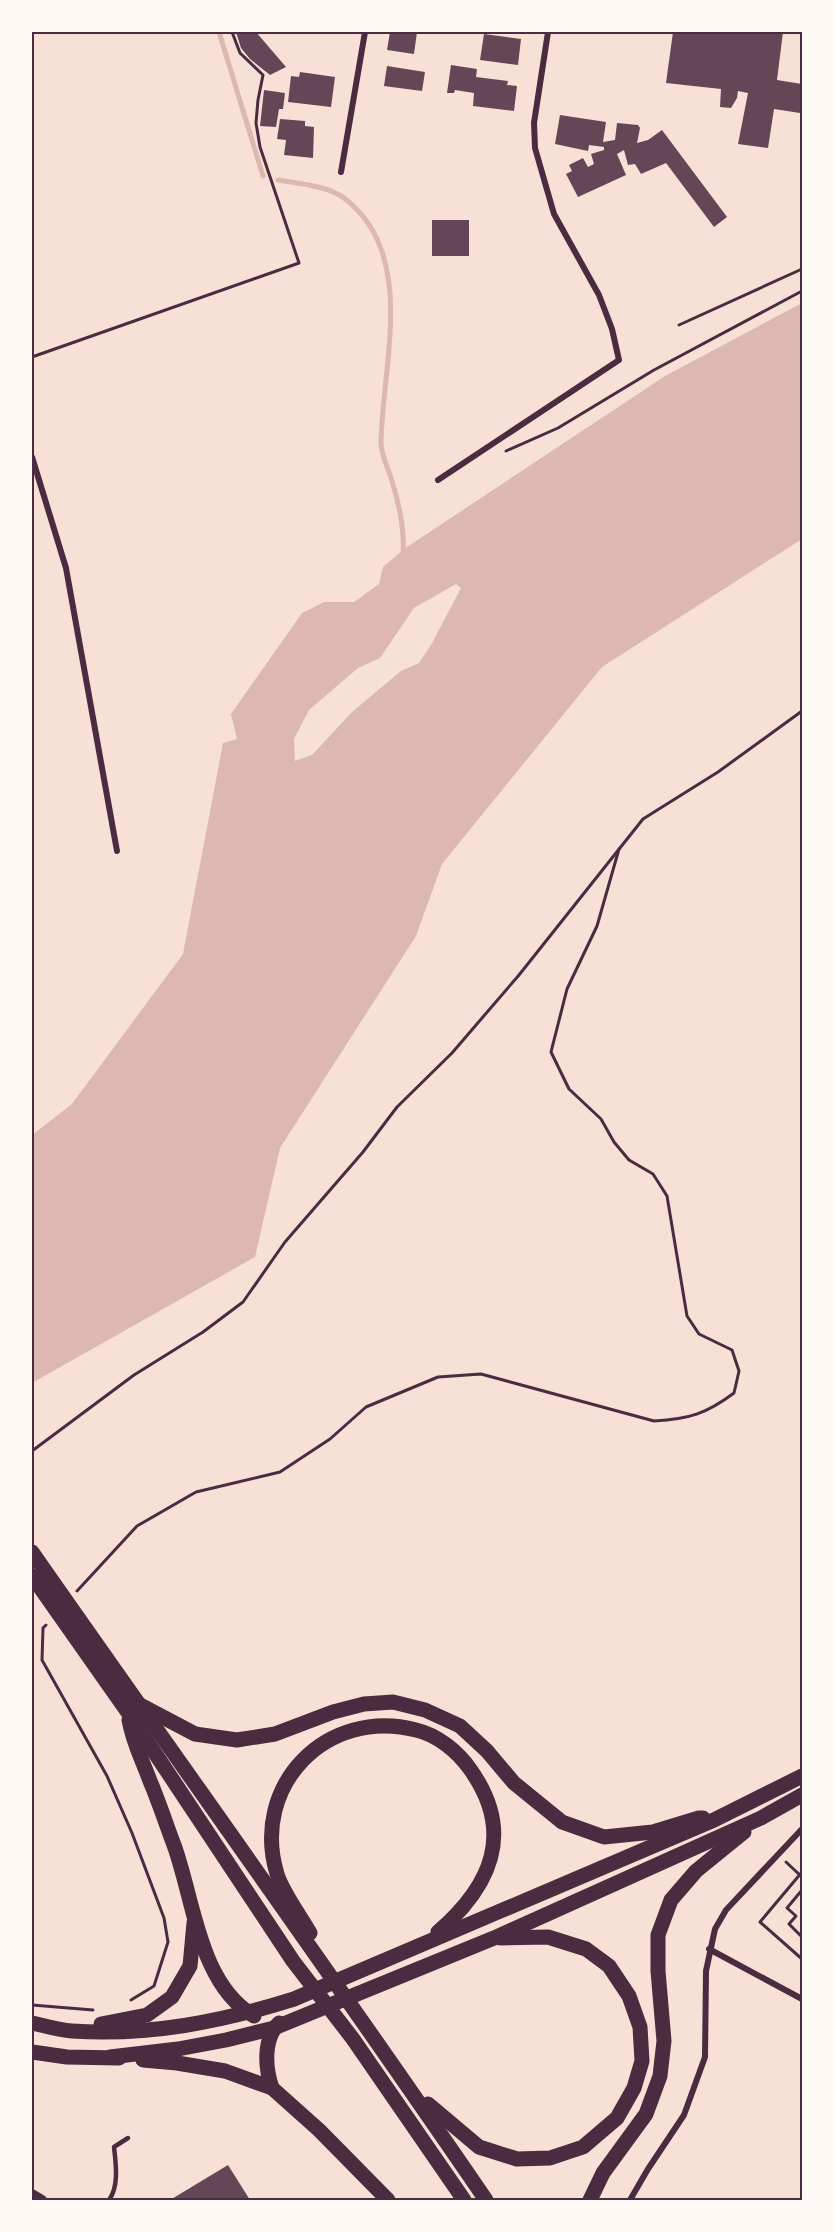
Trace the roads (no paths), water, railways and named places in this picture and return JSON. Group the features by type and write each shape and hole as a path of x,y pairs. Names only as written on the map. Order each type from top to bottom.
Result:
{"main road":[{"path":"32,1552 83,1638 132,1708 321,1963 486,2200"},
{"path":"32,1576 83,1638"},
{"path":"132,1708 195,1734 237,1740 275,1734 333,1712 364,1704 393,1702 424,1710 460,1726 487,1751 514,1783 561,1822 604,1837 653,1832 699,1818 714,1820"},
{"path":"132,1708 133,1741 177,1852 194,1917 210,1961 222,1984 236,2003 274,2028"},
{"path":"132,1708 293,1961 353,2039 464,2200"},
{"path":"321,1963 321,1952 277,1875 272,1843 273,1817 279,1797 294,1769 321,1744 352,1729 386,1725 418,1730 445,1743 463,1759 478,1780 490,1805 494,1831 492,1855 482,1884 453,1920 427,1942"},
{"path":"32,2024 71,2031 145,2031 204,2024 294,1999 714,1820 802,1776"},
{"path":"110,2057 178,2049 274,2028 494,1938 761,1818 802,1795"},
{"path":"590,2200 603,2173 646,2114 660,2076 664,2041 658,1971 658,1935 671,1900 696,1871 761,1818"},
{"path":"71,2031 147,2015 172,1996 190,1966 194,1917"},
{"path":"405,2081 436,2112 479,2147 517,2159 550,2158 583,2147 617,2118 634,2088 642,2061 640,2027 629,1996 609,1966 586,1949 548,1937 494,1938"},
{"path":"272,2088 267,2072 268,2046 274,2028 289,2011 294,1999"},
{"path":"32,2052 67,2057 110,2057 177,2062 225,2071 272,2088 319,2130 388,2200"}],"street":[{"path":"341,172 365,32"},
{"path":"438,480 620,360 600,295 554,214 534,148 534,123 548,32"},
{"path":"32,457 66,568 117,851"},
{"path":"630,2200 684,2115 705,2057 704,2001 709,1949 715,1929 726,1910 802,1829"},
{"path":"709,1949 802,1999"},
{"path":"32,2194 42,2200"}],"lane":[{"path":"109,2200 115,2181 114,2148 128,2138"}],"waterway":[{"path":"219,32 263,176"},
{"path":"278,180 321,188 344,198 367,221 381,249 388,280 391,312 381,443 401,516 403,554"}]}
